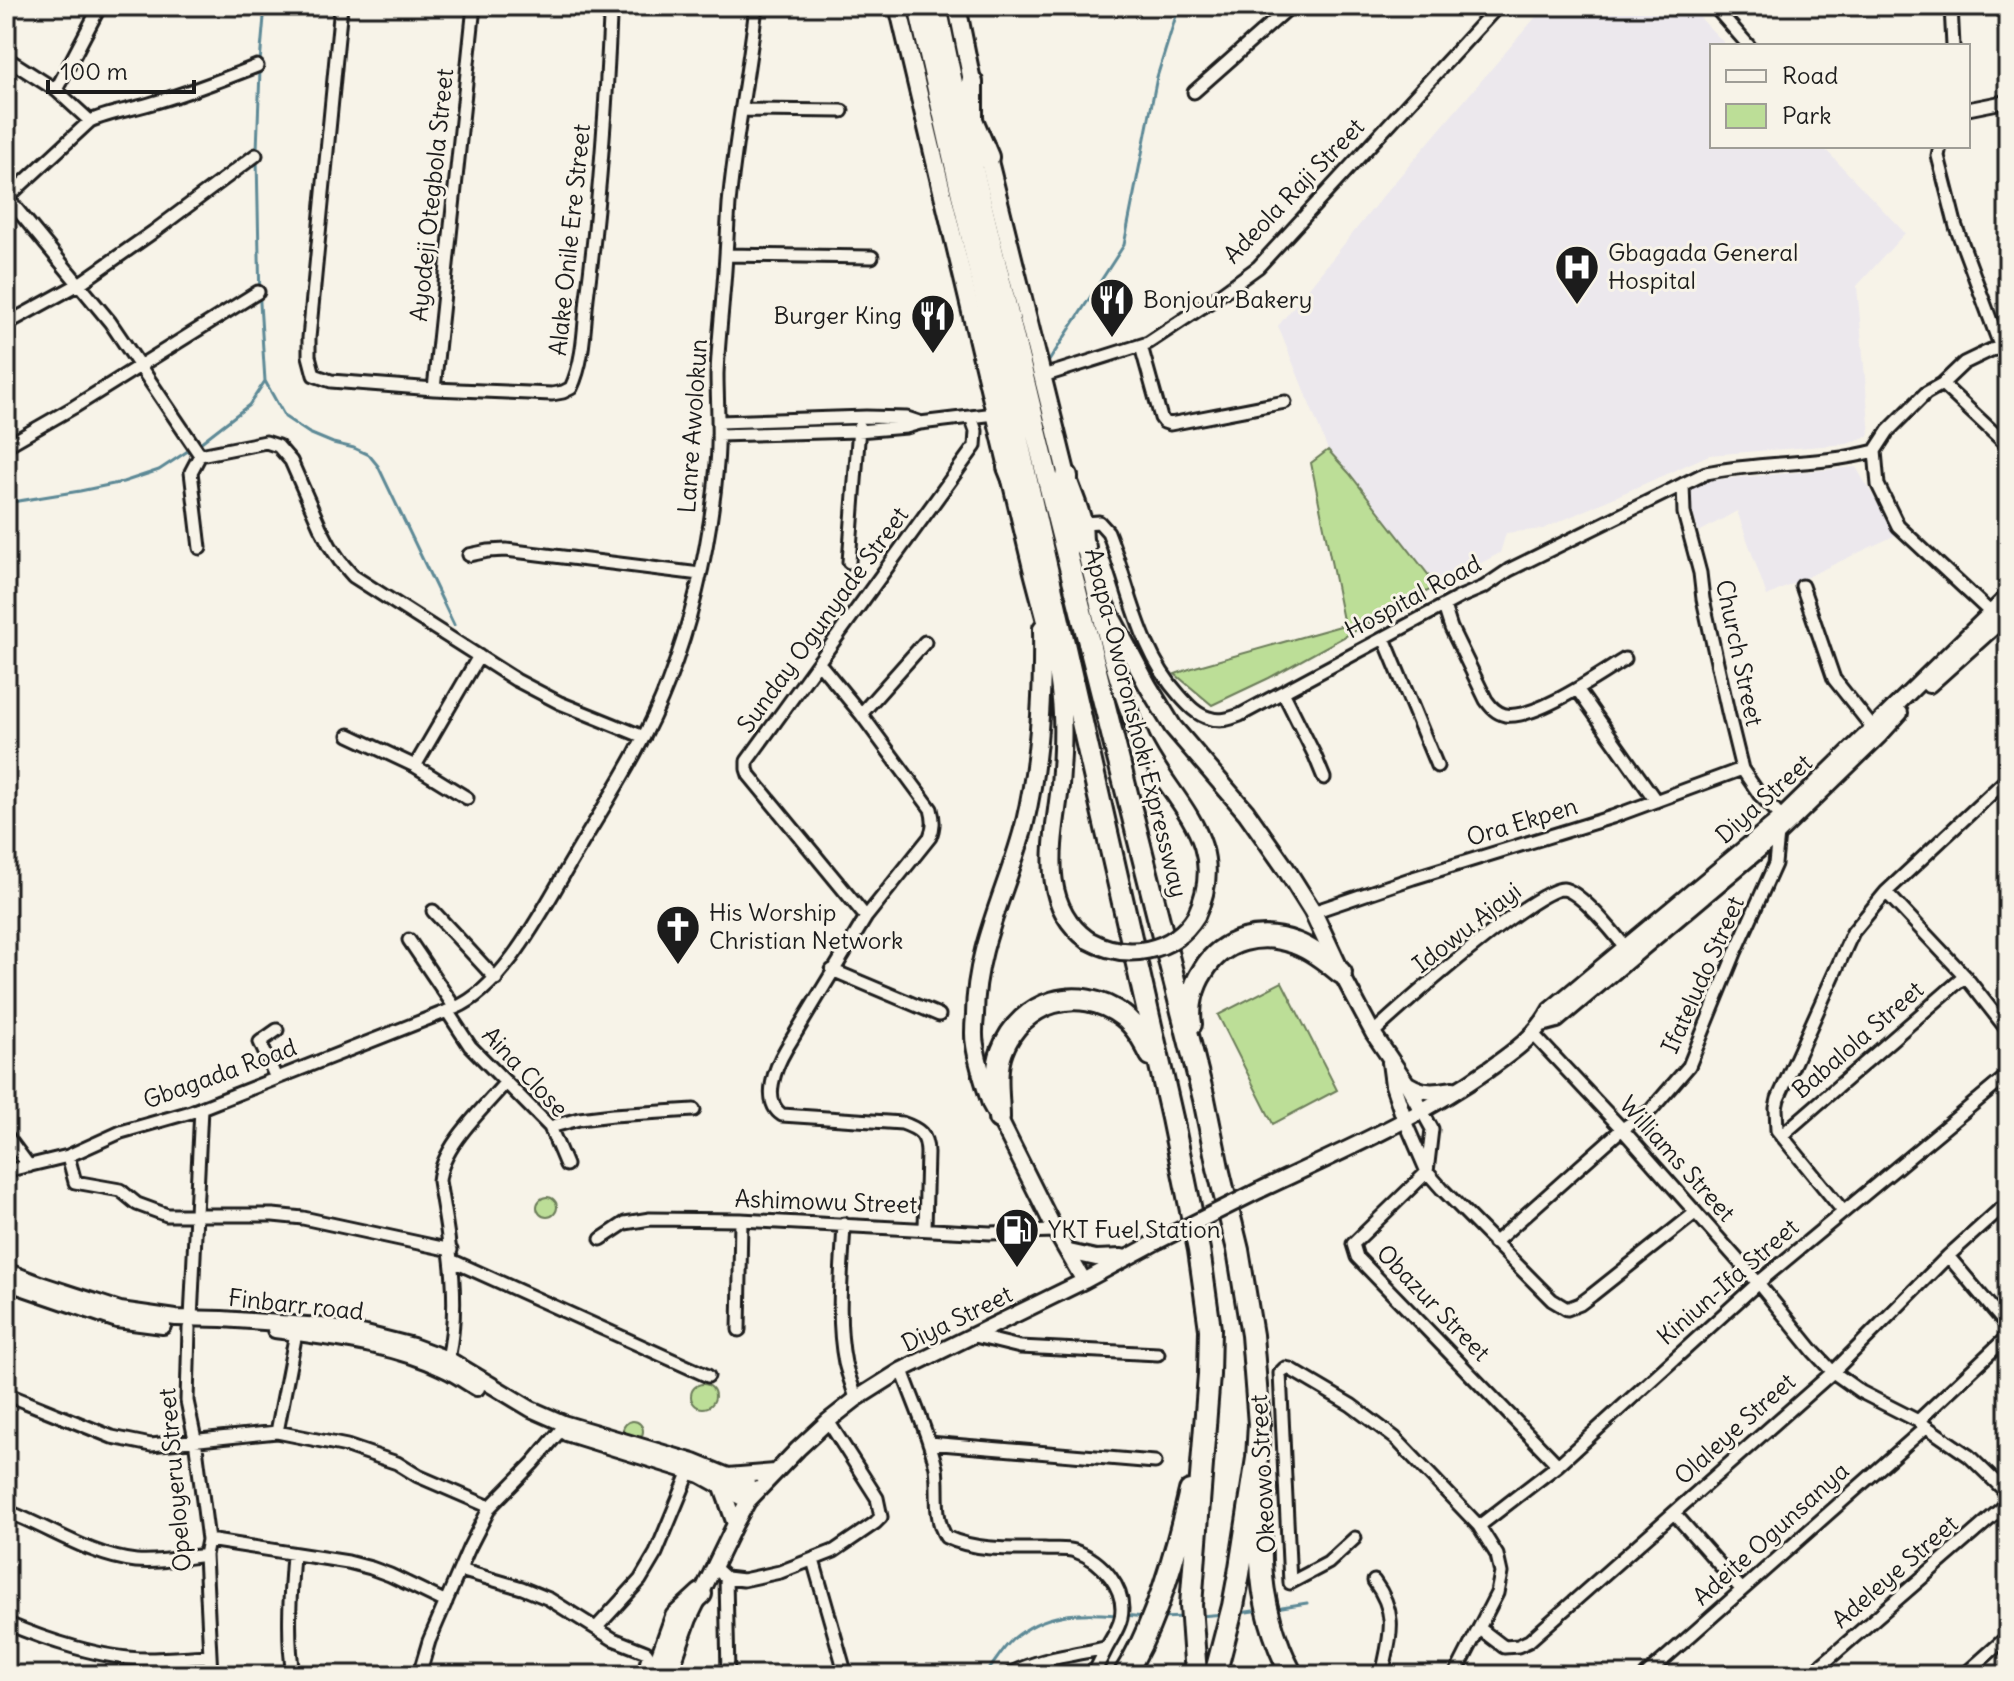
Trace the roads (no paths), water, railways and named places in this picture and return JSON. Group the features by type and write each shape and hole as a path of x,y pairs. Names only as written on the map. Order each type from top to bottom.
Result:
{"highway":[{"name":"Apapa-Oworonshoki Expressway","path":"919,6 1038,562 1172,1118 1205,1285 1210,1329 1204,1426"},
{"name":"Apapa-Oworonshoki Expressway","path":"936,6 962,83 1076,551 1238,1250 1250,1320 1259,1424 1257,1458"},
{"path":"962,83 980,160"},
{"path":"1016,464 1038,562"},
{"path":"1058,480 1074,520 1076,551"},
{"path":"1204,1099 1190,1014 1199,978 1208,963 1223,949 1236,941 1266,937 1296,943 1341,973"},
{"path":"999,1118 998,1069 1007,1040 1026,1016 1037,1008 1063,999 1079,999 1108,1007 1134,1026 1150,1054 1172,1118"},
{"path":"1196,1675 1191,1605 1204,1426"},
{"path":"1124,1675 1145,1634 1168,1570 1186,1509 1204,1426"},
{"path":"1215,1675 1233,1606 1257,1458"},
{"path":"1257,1458 1264,1587 1275,1635 1288,1667"},
{"path":"655,1675 683,1618 701,1594"}],"main road":[{"name":"Apapa-Oworonshoki Expressway","path":"898,6 995,414 1016,464"},
{"name":"Apapa-Oworonshoki Expressway","path":"957,6 962,83"},
{"name":"Apapa-Oworonshoki Expressway","path":"980,160 1043,376 1058,480"},
{"name":"Apapa-Oworonshoki Expressway","path":"1076,551 1094,582"},
{"name":"Apapa-Oworonshoki Expressway","path":"1038,562 1041,607"},
{"path":"1094,582 1173,727 1246,812 1313,912 1373,1033 1422,1111"},
{"path":"1041,607 1051,635 1061,701 1060,781 1052,876 1064,915 1069,924 1097,945 1129,952 1161,947 1180,936 1196,916 1202,903 1208,870 1202,840 1153,764 1132,719 1109,649 1094,582"},
{"name":"Diya Street","path":"701,1594 735,1524 753,1496 828,1421 856,1399 902,1370 1079,1284 1260,1190 1405,1121 1462,1088 1514,1051 1537,1029 1550,1010 1782,817 2008,596"},
{"path":"1041,607 1040,720 1033,774 1025,822 978,969 974,1043 991,1104 1079,1284"},
{"name":"Diya Street","path":"1537,1029 1557,1020 1778,834 1908,705 2008,614"},
{"path":"1389,1058 1393,1085 1405,1121"},
{"path":"1406,1082 1420,1091 1462,1088"},
{"path":"1056,1233 1069,1252 1079,1284"},
{"path":"1069,1252 1096,1258 1126,1257"},
{"name":"Finbarr road","path":"6,1271 118,1315"},
{"name":"Finbarr road","path":"6,1282 118,1315 296,1333 409,1355 444,1369 527,1417 560,1431 638,1457 699,1471"},
{"name":"Finbarr road","path":"190,1324 222,1319 321,1326 413,1346 448,1359 531,1409 563,1423 699,1471"},
{"path":"699,1471 753,1496"},
{"path":"725,1481 775,1472"},
{"path":"725,1481 735,1524"},
{"path":"669,1675 683,1618"}],"street":[{"path":"56,90 100,6"},
{"path":"341,6 309,338 311,367 314,375 331,381 434,389"},
{"name":"Ayodeji Otegbola Street","path":"434,389 474,6"},
{"name":"Alake Onile Ere Street","path":"434,389 552,394 571,388 578,367 590,276 605,121 610,18 607,6"},
{"name":"Lanre Awolokun","path":"451,1010 465,1004 496,979 551,897 644,737 669,681 684,636 700,574 715,486 719,428 717,373 729,203 756,6"},
{"path":"1194,92 1291,6"},
{"name":"Adeola Raji Street","path":"1043,376 1141,346 1258,267 1498,6"},
{"path":"1714,6 1747,44"},
{"path":"1953,6 1953,44"},
{"path":"6,58 56,90 90,121"},
{"path":"200,548 191,472 195,447 110,322 7,196 90,121 191,91 257,66"},
{"path":"1970,109 2008,101"},
{"path":"742,110 842,111"},
{"path":"1940,148 1938,156 1956,227 2004,347 1964,363 1942,384 1926,393 1888,431 1875,451 1878,485 1898,526 1990,612"},
{"path":"6,324 79,284 256,155"},
{"path":"727,255 872,257"},
{"path":"6,446 258,292"},
{"path":"1141,346 1164,422 1170,424 1285,402"},
{"path":"1942,384 2008,446"},
{"path":"719,428 858,431 995,414"},
{"path":"849,562 859,417"},
{"path":"719,428 859,417 907,418 920,423"},
{"name":"Sunday Ogunyade Street","path":"866,917 749,775 747,761 975,446 976,431 971,417"},
{"path":"195,447 266,442 278,446 291,461 330,546 353,576 516,680 560,703 644,737"},
{"name":"Hospital Road","path":"1074,520 1099,522 1108,532 1145,640 1172,686 1189,706 1202,715 1211,719 1228,719 1484,587 1517,565 1706,473 1875,451"},
{"name":"Church Street","path":"1683,484 1684,513 1742,769 1759,794 1782,817"},
{"path":"469,555 506,550 700,574"},
{"path":"1802,586 1834,679 1872,727"},
{"path":"1444,606 1451,628 1486,700 1493,709 1504,715 1523,715 1577,689 1625,659"},
{"path":"1384,638 1437,766"},
{"path":"861,714 925,642"},
{"path":"415,766 479,656"},
{"path":"819,663 931,809 933,830 866,917 832,970 779,1062 774,1076 772,1103 782,1115 902,1123 923,1133 927,1143 925,1228"},
{"path":"1577,689 1656,801"},
{"path":"1283,692 1324,778"},
{"path":"349,735 415,766 467,798"},
{"name":"Ora Ekpen","path":"1313,912 1612,817 1742,769"},
{"path":"1843,1211 1777,1130 1776,1108 1788,1075 1853,932 1886,892 2008,778"},
{"name":"Ifateludo Street","path":"1494,1243 1622,1129 1651,1110 1689,1066 1775,864 1778,834"},
{"name":"Idowu Ajayi","path":"1373,1033 1515,913 1550,892 1561,889 1577,895 1625,947"},
{"path":"1886,892 1965,976 2008,1031"},
{"path":"433,911 496,979"},
{"name":"Aina Close","path":"409,940 470,1046 550,1127 566,1165"},
{"path":"832,970 939,1015"},
{"name":"Babalola Street","path":"1781,1136 1965,976"},
{"name":"Gbagada Road","path":"6,1171 68,1156 121,1132 201,1108 451,1010"},
{"name":"Williams Street","path":"1537,1029 1833,1372 1861,1392 1922,1424 1969,1456 2008,1494"},
{"path":"276,1078 260,1042 277,1030"},
{"name":"Kiniun-Ifa Street","path":"1479,1526 1558,1465 1758,1283 2008,1075"},
{"path":"448,1359 454,1326 452,1256 440,1171 450,1148 506,1082"},
{"name":"Opeloyeru Street","path":"201,1108 187,1401 208,1540 205,1555 211,1675"},
{"path":"550,1127 579,1119 694,1110"},
{"path":"1422,1111 1432,1129 1427,1172"},
{"path":"1405,1121 1427,1172 1552,1300 1567,1309 1580,1304 1695,1213"},
{"path":"7,1139 29,1166"},
{"path":"68,1156 75,1182 120,1190 137,1204 167,1215 303,1218 452,1256 708,1376"},
{"name":"Obazur Street","path":"1427,1172 1353,1244 1357,1257 1558,1465"},
{"name":"Olaleye Street","path":"1479,1628 1504,1647 1529,1641 1833,1372 1948,1256 1999,1210 2008,1206"},
{"name":"Ashimowu Street","path":"601,1239 625,1223 650,1219 1056,1233"},
{"path":"739,1330 741,1220"},
{"path":"844,1224 842,1333 845,1362 856,1399"},
{"path":"1948,1256 2008,1327"},
{"path":"277,1432 296,1333"},
{"path":"975,1336 1020,1347 1158,1354"},
{"name":"Adeite Ogunsanya","path":"1646,1675 1922,1424 2008,1336"},
{"name":"Okeowo Street","path":"1355,1538 1328,1563 1290,1583 1280,1373 1285,1368 1351,1405 1395,1438 1479,1526 1497,1555 1501,1573 1497,1593 1455,1675"},
{"path":"902,1370 936,1467 939,1522 946,1537 970,1546 1073,1550 1104,1569 1119,1594 1121,1612 1093,1675"},
{"path":"6,1394 112,1437 132,1442 151,1445 277,1432 371,1453 490,1507"},
{"path":"714,1567 726,1578 743,1580 780,1572 834,1551 881,1517 877,1498 828,1421"},
{"path":"419,1675 429,1641 490,1507 560,1431"},
{"path":"929,1443 1155,1462"},
{"path":"597,1627 640,1580 699,1471"},
{"name":"Adeleye Street","path":"1810,1675 2008,1503"},
{"path":"6,1511 75,1542 122,1558 162,1561 205,1555"},
{"path":"1674,1513 1742,1590"},
{"path":"208,1540 348,1562 371,1568 446,1602"},
{"path":"293,1555 289,1609 293,1675"},
{"path":"813,1560 846,1675"},
{"path":"460,1570 549,1599 613,1639 646,1652 644,1675"},
{"path":"726,1578 728,1675"},
{"path":"1374,1581 1385,1596 1390,1612 1389,1640 1382,1675"},
{"path":"6,1623 50,1640 111,1655 143,1659 209,1656"},
{"path":"1964,1675 2008,1636"},
{"path":"1008,1675 1042,1661 1107,1647"}],"waterway":[{"path":"260,62 265,6"},
{"path":"1049,361 1124,245 1157,77 1179,6"},
{"path":"257,150 260,70"},
{"path":"257,158 265,381 285,417 309,433 369,455 378,466 454,625"},
{"path":"6,503 123,482 159,470 249,405 265,381"},
{"path":"1276,1608 1307,1603"},
{"path":"1240,1613 1260,1610"},
{"path":"985,1675 1013,1639 1037,1623 1075,1614 1117,1615"},
{"path":"1200,1616 1224,1614"},
{"path":"1124,1615 1145,1617"},
{"path":"1160,1618 1185,1617"}],"place":[{"name":"Gbagada General Hospital","path":"1577,306"},
{"name":"Bonjour Bakery","path":"1112,339"},
{"name":"Burger King","path":"933,355"},
{"name":"His Worship Christian Network","path":"678,966"},
{"name":"YKT Fuel Station","path":"1017,1269"}]}
